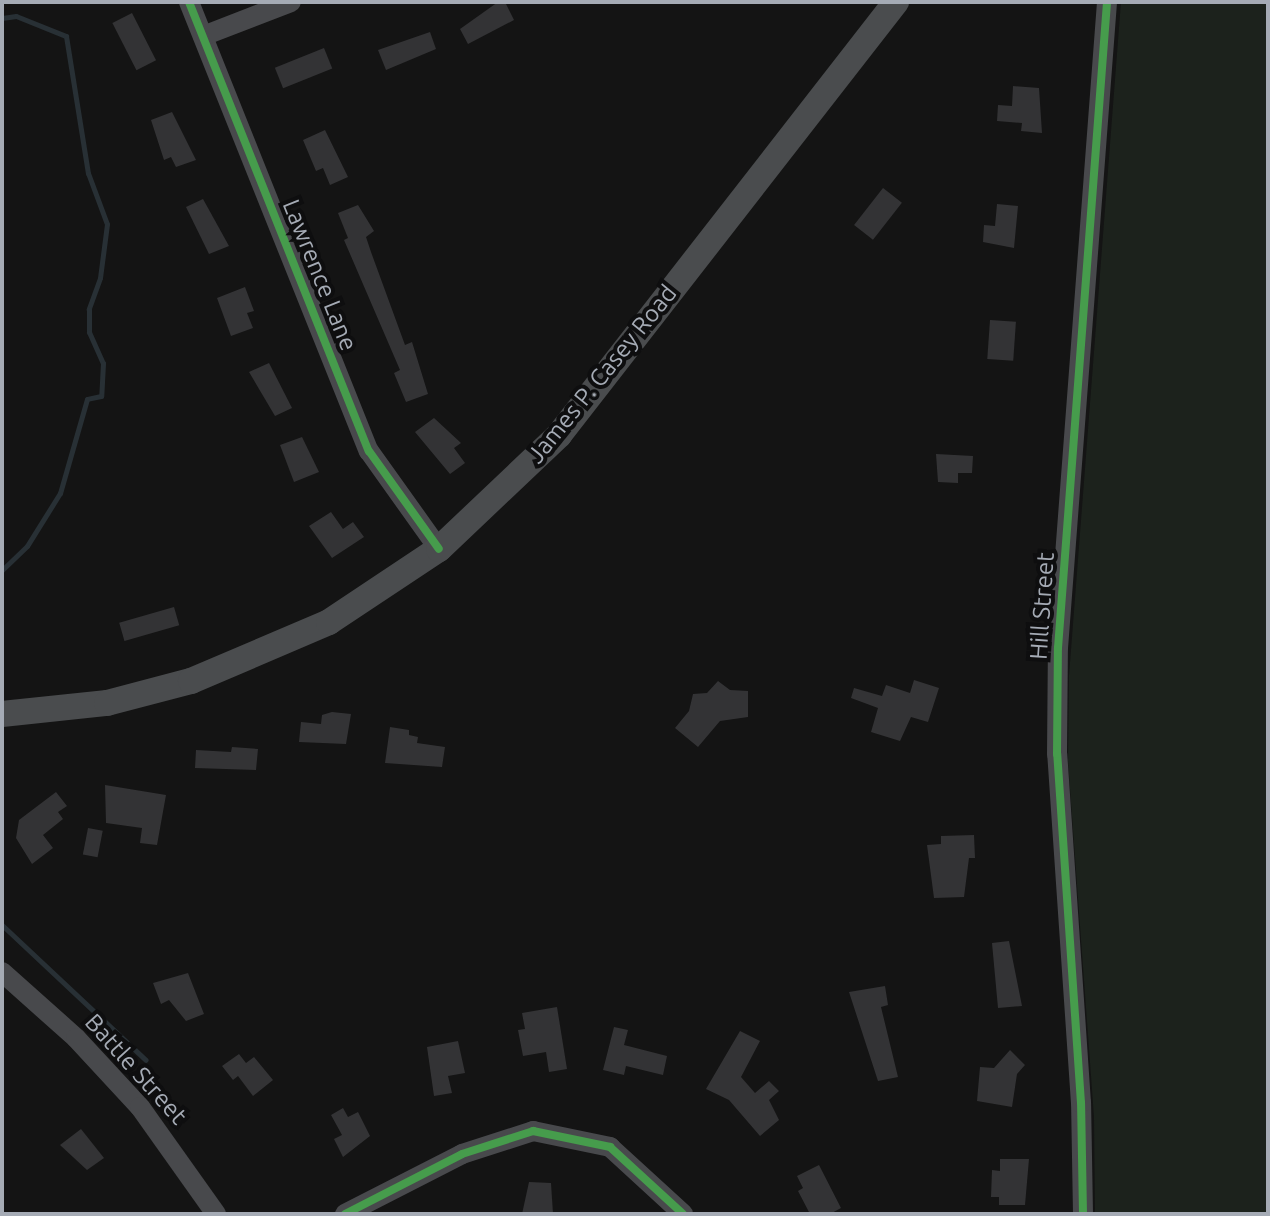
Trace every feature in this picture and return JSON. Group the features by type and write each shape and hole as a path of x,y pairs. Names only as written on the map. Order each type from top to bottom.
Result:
{"main road":[{"name":"James P. Casey Road","path":"2,714 107,703 205,676 329,622 439,549 559,435 896,2"}],"street":[{"name":"Lawrence Lane","path":"189,2 369,451 439,549"},
{"path":"203,36 291,2"},
{"name":"Hill Street","path":"1083,1214 1081,1103 1057,754 1058,648 1107,2"},
{"name":"Battle Street","path":"2,972 82,1044 140,1107 216,1214"},
{"path":"345,1214 462,1154 533,1131 610,1147 683,1214"}],"shaded area":[{"path":"1121,2 1268,2 1268,1214 1095,1214 1094,1117 1068,761 1069,676"}],"building":[{"path":"498,2 505,2 514,20 468,44 460,29"},
{"path":"132,13 156,60 136,70 112,23"},
{"path":"430,32 436,49 386,70 378,50"},
{"path":"324,48 332,68 283,88 275,68"},
{"path":"1013,86 1039,88 1042,133 1021,131 1022,123 997,121 998,105 1012,106"},
{"path":"172,112 196,160 176,167 171,157 164,160 151,120"},
{"path":"325,130 348,177 330,185 323,168 316,171 303,140"},
{"path":"883,188 902,203 873,240 854,225"},
{"path":"203,199 229,246 209,254 186,207"},
{"path":"997,204 1018,206 1014,248 983,242 984,225 995,226"},
{"path":"358,205 374,231 366,237 405,345 412,342 428,394 406,402 394,373 400,370 344,240 348,238 338,213"},
{"path":"245,287 254,311 247,313 253,328 231,336 217,298"},
{"path":"990,320 1016,322 1013,361 987,359"},
{"path":"269,363 292,408 275,416 249,372"},
{"path":"434,418 461,443 454,448 465,463 450,474 415,432"},
{"path":"302,437 319,472 294,482 280,445"},
{"path":"936,454 973,456 972,473 958,473 958,483 938,482"},
{"path":"331,512 343,529 353,522 364,537 332,558 309,526"},
{"path":"174,607 179,625 124,641 119,623"},
{"path":"914,680 939,688 928,722 911,717 900,741 871,732 878,708 851,698 854,688 882,696 886,685 910,693"},
{"path":"718,681 730,690 748,691 748,717 720,721 698,747 675,728 689,711 693,694 707,693"},
{"path":"332,712 351,714 346,744 299,742 301,722 321,724 322,715"},
{"path":"390,727 409,730 409,735 418,737 417,743 445,747 442,767 385,763"},
{"path":"232,747 258,749 256,770 195,768 196,750 231,752"},
{"path":"105,785 166,795 157,845 140,843 142,828 106,823"},
{"path":"56,792 67,806 58,812 63,819 43,835 53,848 32,864 16,838 19,820"},
{"path":"88,828 103,831 98,857 83,855"},
{"path":"974,835 975,858 969,858 964,897 934,898 927,845 941,844 941,836"},
{"path":"1009,941 1022,1006 998,1008 992,943"},
{"path":"188,973 204,1014 186,1021 169,1000 161,1004 153,983"},
{"path":"885,986 888,1005 881,1007 898,1077 878,1081 849,992"},
{"path":"557,1007 567,1069 549,1072 546,1052 523,1056 518,1030 525,1029 522,1013"},
{"path":"614,1027 628,1030 624,1045 667,1056 663,1075 626,1066 624,1075 603,1070"},
{"path":"740,1031 760,1041 741,1077 755,1093 769,1081 779,1091 769,1100 779,1120 760,1136 729,1100 706,1089"},
{"path":"458,1041 465,1073 448,1076 452,1093 434,1096 427,1047"},
{"path":"1010,1050 1025,1065 1017,1074 1012,1107 977,1101 980,1067 994,1068"},
{"path":"239,1054 246,1063 254,1057 273,1080 253,1096 238,1076 233,1080 222,1066"},
{"path":"343,1108 348,1117 358,1112 370,1136 343,1157 334,1139 342,1135 331,1115"},
{"path":"81,1129 104,1158 87,1170 60,1145"},
{"path":"1000,1159 1029,1159 1025,1205 999,1205 999,1197 991,1197 992,1170 1000,1171"},
{"path":"819,1165 841,1208 830,1214 810,1214 798,1191 803,1188 797,1176"},
{"path":"529,1182 551,1183 553,1214 522,1214"}],"waterway":[{"path":"2,18 16,16 66,36 88,173 107,224 100,278 89,309 89,332 103,363 101,396 87,399 60,493 27,546 2,570"},
{"path":"2,925 146,1060"}],"cycle path":[{"path":"189,2 369,451 439,549"},
{"path":"1083,1214 1081,1103 1057,754 1058,648 1107,2"},
{"path":"345,1214 462,1154 533,1131 610,1147 683,1214"}]}
